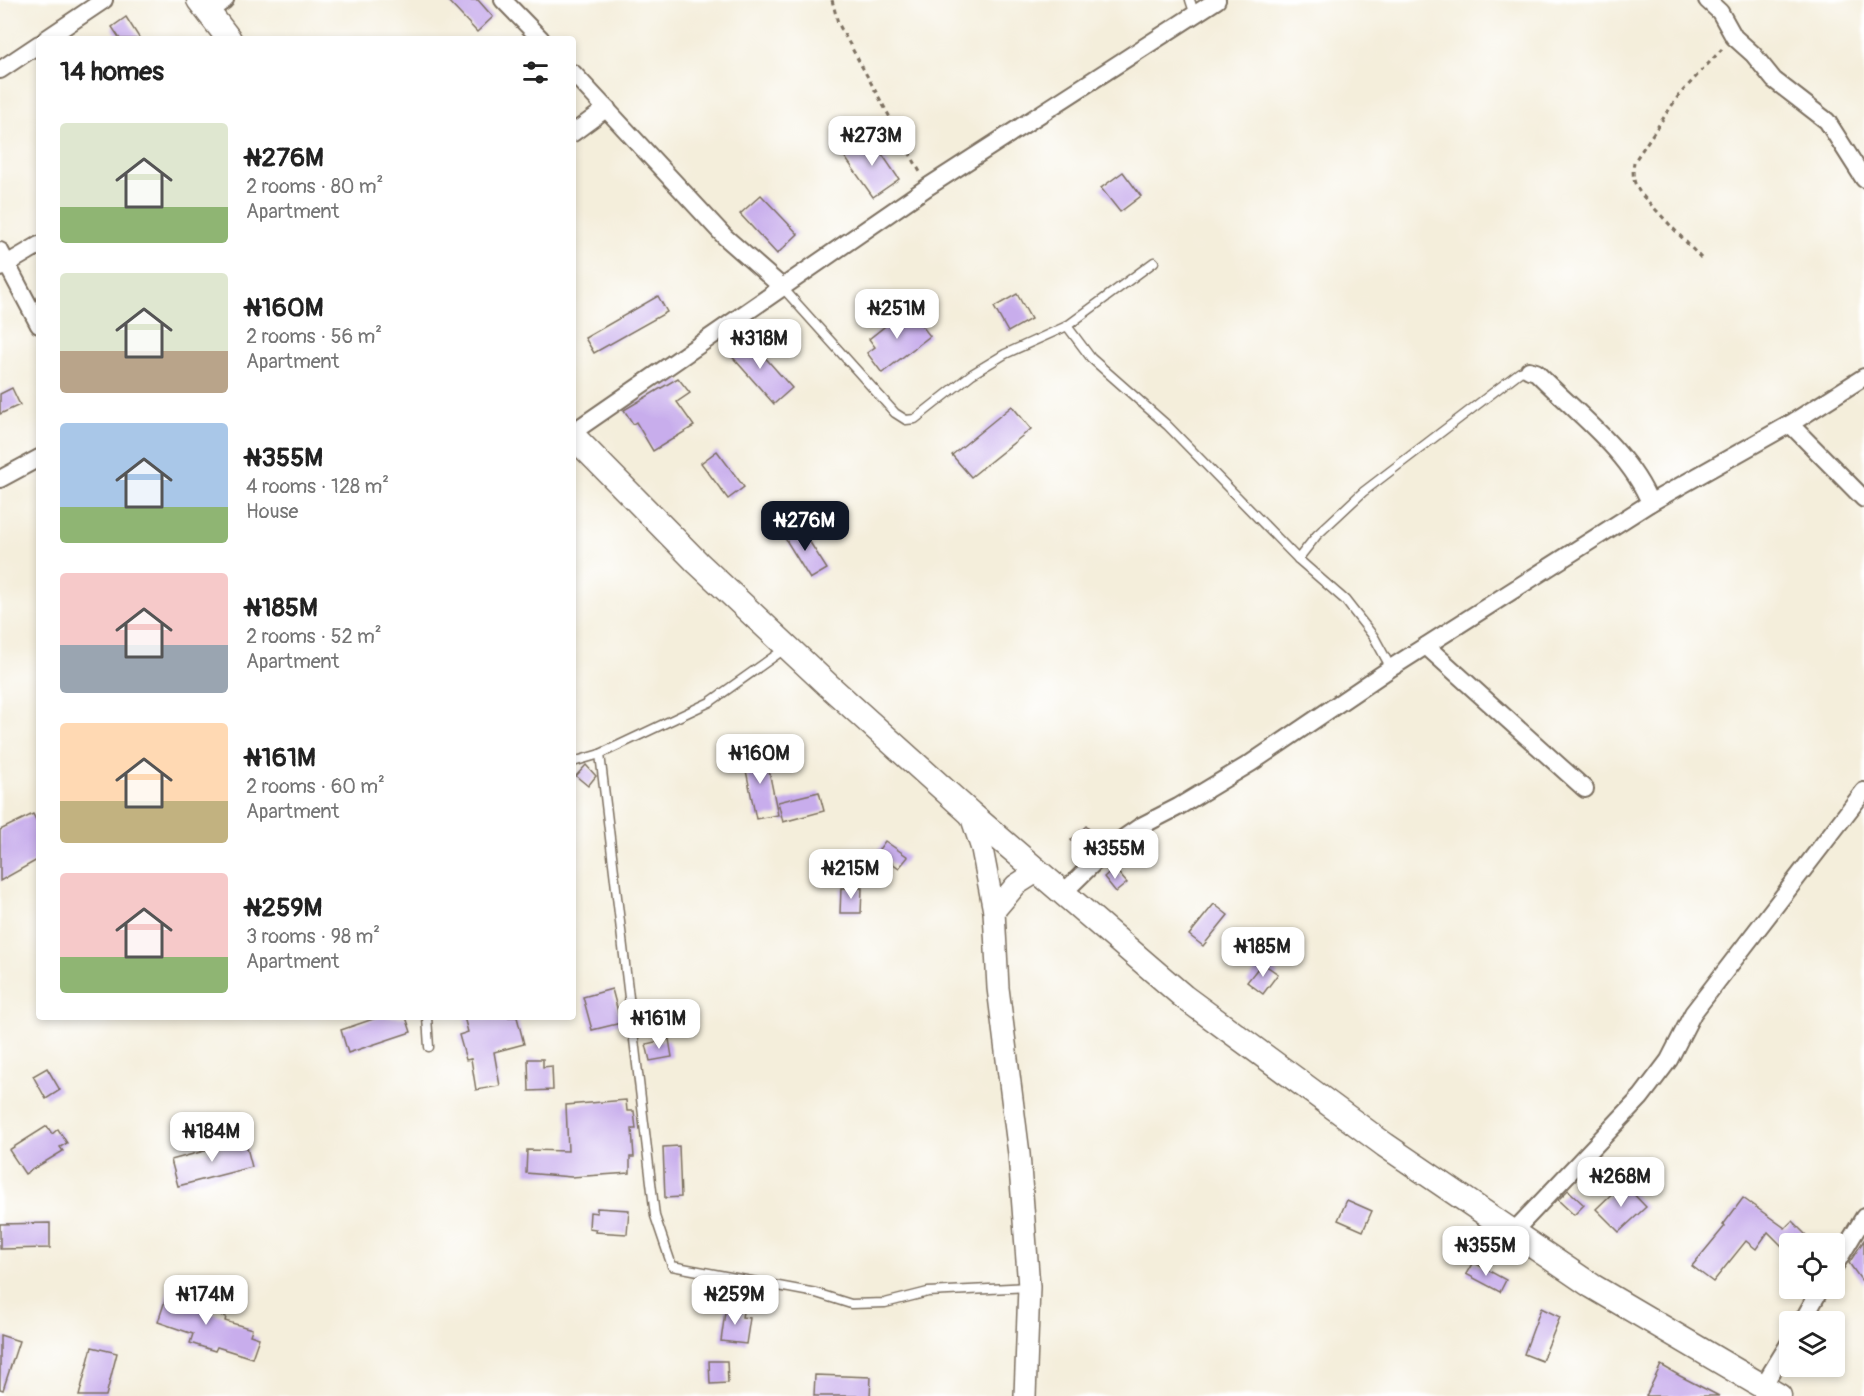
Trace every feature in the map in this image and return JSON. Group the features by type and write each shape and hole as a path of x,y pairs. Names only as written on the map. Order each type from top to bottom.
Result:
{"main road":[{"path":"210,4 227,36"},
{"path":"576,439 698,563 788,646 970,813 1184,997 1264,1059 1592,1286 1771,1391"}],"street":[{"path":"50,36 104,0"},
{"path":"503,0 538,36"},
{"path":"576,430 929,186 1193,8 1216,0"},
{"path":"1707,0 1720,12 1734,38 1753,54 1774,80 1827,121 1864,179"},
{"path":"0,70 36,46"},
{"path":"576,76 725,237 782,287"},
{"path":"576,131 607,108"},
{"path":"36,246 2,261 36,320"},
{"path":"1529,370 1536,372 1622,458 1643,485 1650,502"},
{"path":"1062,894 1110,848 1141,826 1178,807 1251,763 1391,668 1650,502 1790,424 1864,377"},
{"path":"1790,424 1864,499"},
{"path":"0,479 36,460"},
{"path":"1426,646 1585,789"},
{"path":"1513,1232 1641,1096 1669,1060 1693,1013 1864,791"},
{"path":"970,813 982,849 994,911 998,988 1019,1154 1029,1287 1025,1396"},
{"path":"994,911 1016,885 1038,871"},
{"path":"1845,1249 1864,1217"},
{"path":"1771,1391 1779,1370"}],"lane":[{"path":"782,287 896,413 906,420 915,419 972,374 1005,354 1067,326 1154,262"},
{"path":"1067,326 1091,358 1167,425 1298,560 1345,600 1374,637 1391,668"},
{"path":"1298,560 1317,536 1363,492 1405,462 1502,385 1521,372 1529,370"},
{"path":"576,761 600,754 710,702 788,646"},
{"path":"600,754 655,1216 672,1266 816,1293 851,1304 885,1303 928,1292 1029,1287"},
{"path":"427,1020 429,1047"}],"path":[{"path":"832,0 838,23 929,186"},
{"path":"1701,258 1635,186 1634,162 1679,95 1734,38"}],"building":[{"path":"447,0 478,0 493,17 477,32"},
{"path":"126,17 138,36 118,36 112,27"},
{"path":"871,138 899,179 873,197 844,156"},
{"path":"1123,172 1141,196 1120,212 1101,188"},
{"path":"761,195 798,234 777,254 740,214"},
{"path":"1017,294 1031,319 1008,332 994,307"},
{"path":"658,296 667,312 594,353 585,338"},
{"path":"908,308 930,336 882,373 867,353 875,347 869,339"},
{"path":"746,336 792,388 774,404 728,352"},
{"path":"678,378 690,393 677,402 694,426 653,451 636,422 633,424 624,410"},
{"path":"12,388 20,405 0,414 0,394"},
{"path":"1012,406 1031,429 971,477 952,455"},
{"path":"717,451 744,487 728,499 701,463"},
{"path":"799,525 827,569 810,579 783,535"},
{"path":"765,752 778,815 756,819 743,756"},
{"path":"586,765 596,776 588,786 576,776"},
{"path":"819,792 824,811 783,822 778,802"},
{"path":"33,814 36,820 36,861 0,881 0,830"},
{"path":"1086,826 1099,840 1083,853 1071,840"},
{"path":"885,841 908,857 899,868 877,852"},
{"path":"1114,868 1127,883 1116,892 1104,877"},
{"path":"841,888 862,888 861,913 840,913"},
{"path":"1214,904 1228,915 1203,946 1189,935"},
{"path":"1262,963 1278,974 1263,994 1247,982"},
{"path":"612,989 621,1023 592,1030 583,997"},
{"path":"370,1020 407,1020 411,1032 348,1053 341,1030"},
{"path":"465,1020 518,1020 524,1044 494,1052 500,1086 476,1090 471,1059 466,1060 459,1035 468,1032"},
{"path":"669,1039 672,1057 650,1061 646,1044"},
{"path":"528,1059 543,1059 543,1067 552,1066 553,1090 529,1091"},
{"path":"47,1068 60,1090 46,1099 33,1076"},
{"path":"626,1100 627,1111 634,1111 636,1129 632,1129 634,1157 630,1157 630,1173 571,1177 526,1173 527,1150 568,1151 566,1105"},
{"path":"47,1126 52,1134 58,1129 67,1143 60,1147 63,1151 25,1174 9,1150"},
{"path":"245,1140 252,1167 178,1186 171,1160"},
{"path":"679,1146 681,1197 665,1198 663,1147"},
{"path":"1623,1183 1646,1207 1619,1232 1596,1209"},
{"path":"1568,1190 1584,1205 1574,1215 1558,1200"},
{"path":"1743,1198 1785,1228 1792,1221 1804,1233 1779,1233 1779,1243 1768,1232 1756,1249 1746,1241 1713,1282 1692,1266 1725,1226 1723,1225"},
{"path":"1347,1200 1372,1211 1363,1231 1338,1220"},
{"path":"597,1208 629,1210 627,1234 595,1232 596,1229 589,1228 590,1212 597,1213"},
{"path":"50,1223 50,1248 0,1249 0,1224"},
{"path":"1864,1240 1864,1284 1849,1263"},
{"path":"1473,1262 1506,1280 1500,1292 1466,1274"},
{"path":"169,1288 191,1296 188,1305 226,1317 225,1321 252,1329 250,1335 259,1338 252,1358 217,1347 215,1351 190,1343 193,1334 158,1322"},
{"path":"726,1305 744,1307 742,1317 750,1318 746,1344 721,1341"},
{"path":"1541,1308 1560,1317 1542,1361 1524,1354"},
{"path":"0,1335 19,1341 3,1390 0,1389"},
{"path":"92,1347 117,1353 106,1396 79,1396"},
{"path":"709,1361 727,1361 728,1383 710,1384"},
{"path":"1661,1365 1680,1376 1719,1396 1646,1396"},
{"path":"815,1375 871,1377 870,1396 814,1396"}]}
